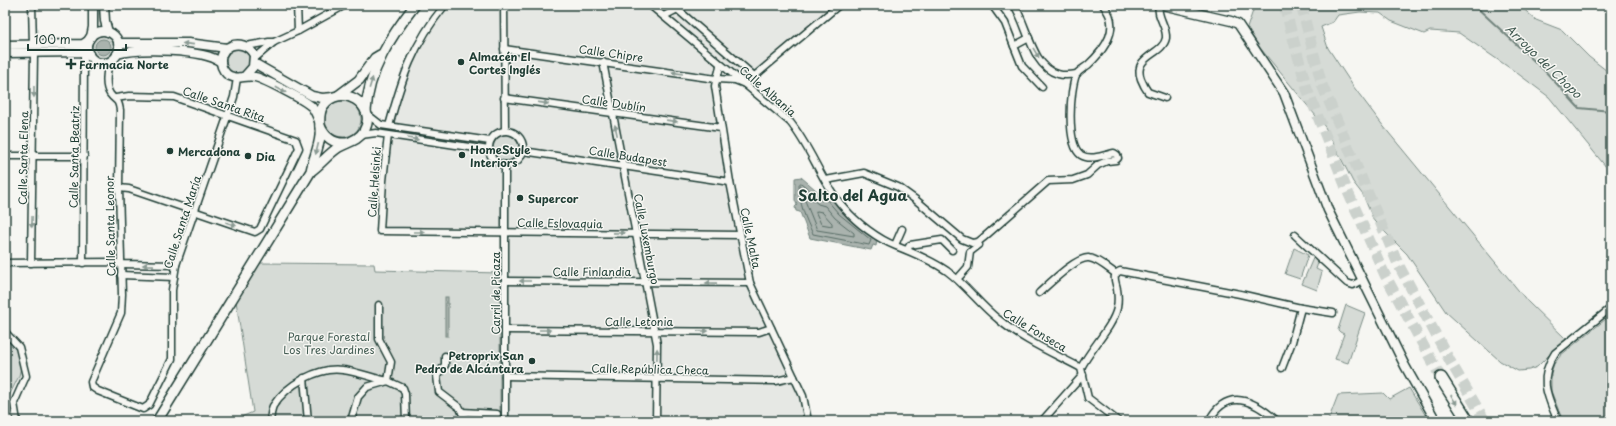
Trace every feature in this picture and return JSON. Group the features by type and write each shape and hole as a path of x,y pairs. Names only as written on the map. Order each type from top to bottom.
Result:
{"highway":[{"path":"1441,378 1468,421"}],"main road":[{"path":"158,421 311,172 338,148 361,136 366,127 369,88 381,54 416,5"},
{"path":"311,172 312,163 318,145 323,106 359,80 375,58 381,54"},
{"path":"337,96 354,97 362,103 367,113"},
{"path":"320,123 329,138 338,142 348,143"}],"street":[{"name":"Calle Santa Elena","path":"31,263 33,156 32,5"},
{"path":"86,53 93,27 93,5"},
{"path":"104,5 105,20 108,32"},
{"path":"297,5 298,31"},
{"path":"254,61 274,42 298,31 345,5"},
{"path":"389,126 408,65 430,24 445,5"},
{"path":"504,5 505,130"},
{"name":"Calle Albania","path":"650,5 790,122 801,135 835,198 846,211 871,231 895,246 931,261"},
{"path":"664,16 685,5"},
{"path":"716,79 735,80 745,84 839,5"},
{"path":"992,5 1005,23 1022,66 1042,87"},
{"path":"1014,5 1023,20 1037,56 1048,68 1060,75 1077,74"},
{"path":"826,180 864,172 876,177 898,187 916,200 962,239 972,243 978,242 1048,181 1073,180 1087,175 1098,165 1107,161 1116,160 1118,158 1114,153 1093,158 1080,154 1073,141 1070,109 1077,74 1097,56 1110,35 1112,26 1110,16 1103,5"},
{"path":"1164,98 1148,92 1140,77 1139,71 1143,60 1162,46 1165,41 1165,29 1158,9 1160,5 1231,21 1238,24 1284,93 1299,129 1328,210 1405,366 1436,421"},
{"path":"677,9 754,76"},
{"path":"5,53 83,44 97,32 108,32 115,36 118,43 117,54"},
{"path":"1014,46 1029,38"},
{"path":"118,43 175,43 227,48 238,44 246,46 274,42"},
{"path":"5,45 33,49 86,53 98,62 109,62 117,54 131,51 182,52 203,55 221,62"},
{"path":"241,77 251,71 254,61 252,52 246,46"},
{"path":"227,48 222,54 221,62 226,73 241,77 261,79 308,104 315,111 320,123"},
{"name":"Calle Chipre","path":"504,49 716,79"},
{"name":"Calle Santa Beatriz","path":"83,263 84,78 86,53"},
{"path":"254,61 312,96 322,98 337,96"},
{"name":"Calle Santa Leonor","path":"92,387 92,382 121,313 122,294 119,188 120,110 116,98 111,95 108,87 107,74 109,62"},
{"name":"Calle Luxemburgo","path":"603,62 657,344 656,421"},
{"name":"Calle Malta","path":"720,64 720,70 715,86 739,235 750,283 803,396 808,421"},
{"name":"Calle Santa María","path":"92,387 118,400 143,409 149,405 172,359 172,290 176,265 241,77"},
{"name":"Calle Santa Rita","path":"116,98 130,96 174,97 298,142 299,150 258,230 253,232 194,212"},
{"name":"Calle Dublín","path":"504,98 721,128"},
{"path":"367,113 377,123 389,126 490,141"},
{"path":"505,130 512,131 519,137 523,144 523,150 515,162 510,165 496,162 491,157 489,150 490,141 494,135 505,130"},
{"path":"361,136 376,134 388,135 489,150"},
{"name":"Calle Helsinki","path":"380,231 388,135"},
{"name":"Calle Budapest","path":"523,150 730,182"},
{"path":"5,156 84,156"},
{"name":"Carril de Picaza","path":"505,165 505,421"},
{"path":"119,188 128,189 194,212"},
{"path":"895,246 902,229"},
{"name":"Calle Eslovaquia","path":"380,231 739,235"},
{"path":"1295,235 1348,283 1354,285 1362,280"},
{"path":"907,250 910,245 942,240 952,250"},
{"path":"960,276 968,267 970,252 979,245"},
{"path":"1039,293 1072,265 1084,258 1095,260 1116,274"},
{"name":"Calle Fonseca","path":"931,261 948,272 989,312 1008,328 1081,368"},
{"path":"5,263 112,262 120,264 176,265"},
{"path":"1118,421 1088,398 1081,368 1086,357 1114,318 1118,298 1114,280 1116,274 1120,271 1240,294 1301,308 1333,313"},
{"path":"121,275 174,276"},
{"name":"Calle Finlandia","path":"505,281 750,283"},
{"path":"379,305 379,339 391,362 388,381"},
{"path":"1282,368 1292,342 1301,308"},
{"path":"1558,421 1546,393 1546,373 1549,362 1555,353 1611,308"},
{"name":"Calle Letonia","path":"506,330 759,332 771,328"},
{"path":"5,332 19,346 26,376 14,403 17,421"},
{"path":"445,356 445,365 437,376 439,392 460,408 464,417 462,421"},
{"path":"270,421 273,407 286,392 304,378 324,370 334,369 388,381 403,388 405,394 406,421"},
{"path":"1042,421 1083,375"},
{"name":"Calle República Checa","path":"505,376 776,381 794,377"},
{"path":"304,378 308,421"},
{"path":"351,421 358,397 367,387 388,381"},
{"path":"1208,421 1219,407 1224,403 1234,400 1256,404 1277,421"},
{"path":"462,412 497,414"}],"shaded area":[{"path":"445,5 839,5 745,84 721,64 715,86 750,283 794,377 808,421 505,421 504,232 380,231 389,126 408,65"}],"green space":[{"path":"1255,5 1519,5 1536,20 1562,30 1589,57 1611,74 1611,173 1549,97 1459,33 1430,31 1424,34 1391,21 1380,13 1360,12 1338,15 1333,22 1321,27 1328,48 1353,86 1384,127 1528,302 1567,340 1554,350 1537,367 1529,370 1518,371 1500,361 1446,312 1407,254 1374,221 1363,195 1353,182 1325,127 1261,49 1247,28"},
{"path":"103,35 112,38 115,47 112,56 103,59 94,56 91,47 94,38"},
{"path":"238,49 247,52 250,61 247,70 238,73 229,70 226,61 229,52"},
{"path":"347,101 356,106 360,112 360,126 356,132 347,137 339,137 330,132 326,126 325,115 330,106 336,102"},
{"path":"506,135 515,139 519,148 515,157 506,161 497,157 493,148 497,139"},
{"path":"1294,248 1308,255 1300,279 1285,274"},
{"path":"1314,256 1319,260 1316,269 1322,272 1317,290 1302,284"},
{"name":"Parque Forestal Los Tres Jardines","path":"260,263 374,264 375,270 500,273 500,421 232,421 253,412 236,301"},
{"path":"1346,305 1365,313 1348,363 1335,359 1344,334 1338,330"},
{"path":"1611,315 1611,417 1604,418 1600,421 1563,421 1551,391 1551,373 1554,364 1561,355"},
{"path":"5,333 15,343 21,367 19,376 5,404"},
{"path":"1409,388 1429,421 1328,421 1338,395 1383,393 1389,399"}],"water":[{"path":"103,39 109,41 111,47 109,53 103,55 97,53 95,47 97,41"},
{"path":"801,177 823,196 827,194 841,211 877,240 876,246 873,245 871,250 810,238 800,212 796,211 795,207 797,205 795,200 795,178"},
{"path":"445,297 448,297 448,336 445,336"}],"waterway":[{"name":"Arroyo del Chopo","path":"1474,5 1544,70 1579,108 1611,111"}],"tunnel":[{"path":"1284,5 1307,89 1347,190 1385,275 1441,378"},
{"path":"1301,5 1322,85 1398,264 1450,361 1485,421"}],"place":[{"name":"Almacén El Cortes Inglés","path":"461,62"},
{"name":"Farmacia Norte","path":"71,64"},
{"name":"Mercadona","path":"170,151"},
{"name":"HomeStyle Interiors","path":"462,155"},
{"name":"Dia","path":"248,156"},
{"name":"Supercor","path":"520,198"},
{"name":"Petroprix San Pedro de Alcántara","path":"532,361"}],"district":[{"name":"Salto del Agua","path":"853,194"}]}
